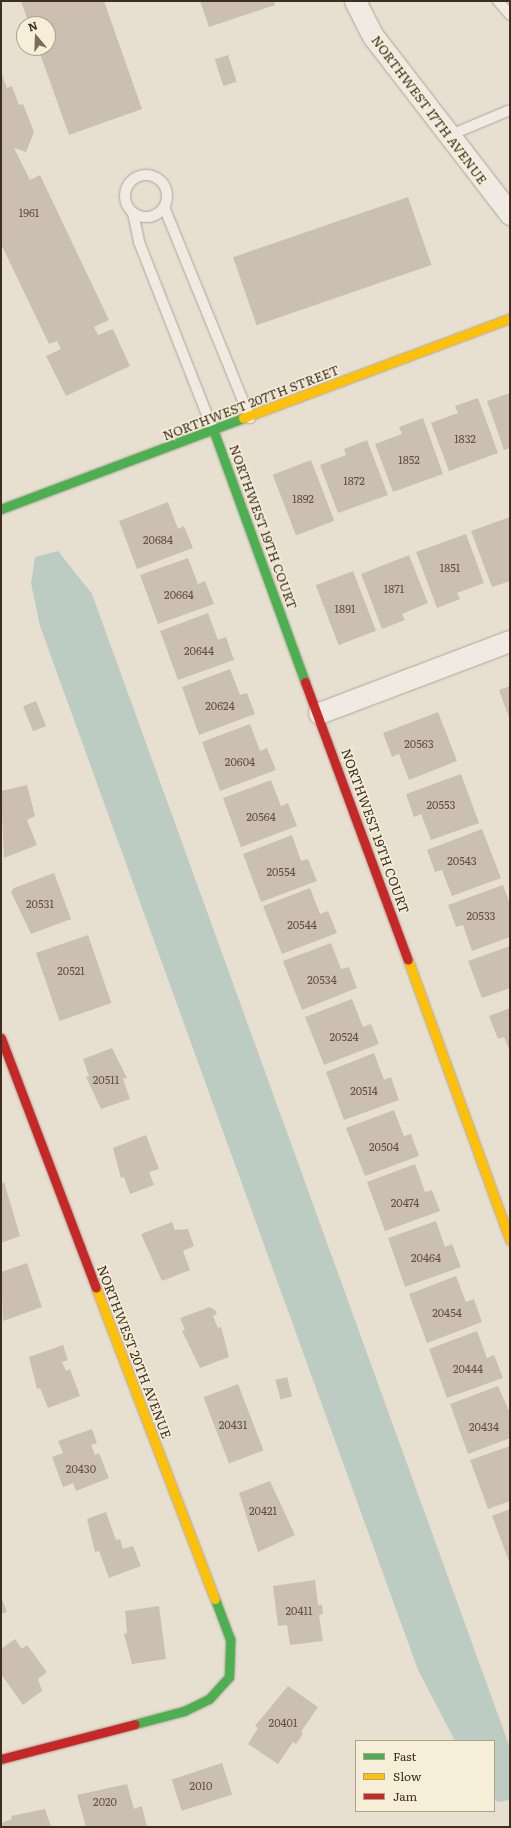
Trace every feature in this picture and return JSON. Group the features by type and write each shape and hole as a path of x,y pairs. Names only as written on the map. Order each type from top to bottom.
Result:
{"street":[{"name":"NORTHWEST 17TH AVENUE","path":"355,1 372,36 448,136 510,214"},
{"name":"NORTHWEST 207TH STREET","path":"1,509 214,432 510,318"},
{"name":"NORTHWEST 19TH COURT","path":"214,432 319,713 510,1240"},
{"path":"319,713 510,641"},
{"name":"NORTHWEST 20TH AVENUE","path":"1,1038 230,1639 229,1677 209,1699 184,1711 1,1759"}],"lane":[{"path":"498,1 510,15"},
{"path":"448,136 510,110"},
{"path":"214,432 139,242 133,213 125,194 131,182 143,176 156,178 166,188 164,208 250,418"},
{"path":"133,213 153,216 164,208"}],"shaded area":[{"path":"58,551 92,594 510,1748 510,1800 497,1802 495,1799 495,1740 454,1740 418,1670 40,626 31,583 35,557"}],"building":[{"path":"21,1 104,1 142,109 69,135 41,56 56,56 56,16 26,16"},
{"path":"200,1 274,1 275,5 209,27"},
{"path":"228,55 237,82 223,86 215,59"},
{"path":"1,72 7,88 12,86 19,105 23,104 34,132 26,152 14,148 30,180 40,175 109,320 94,327 98,335 113,329 130,366 66,396 46,356 61,349 57,341 49,344 1,244"},
{"path":"408,197 431,265 257,325 233,257"},
{"path":"510,393 510,448 504,450 487,401"},
{"path":"478,398 498,453 449,471 431,423 458,413 455,406"},
{"path":"423,418 443,474 393,492 375,444 402,434 399,427"},
{"path":"367,440 388,495 338,513 320,465 346,455 344,449"},
{"path":"311,460 334,521 296,535 273,475"},
{"path":"168,502 178,529 184,526 193,548 137,569 119,521"},
{"path":"510,517 510,581 492,587 471,531"},
{"path":"466,534 484,583 457,593 460,599 437,608 416,552"},
{"path":"409,555 428,603 402,614 405,620 382,629 361,574"},
{"path":"188,558 198,584 205,581 214,604 158,624 140,575"},
{"path":"353,571 376,631 339,645 316,585"},
{"path":"208,613 218,640 226,637 234,660 178,680 160,631"},
{"path":"230,669 240,695 247,693 255,714 199,735 182,687"},
{"path":"510,686 510,720 499,690"},
{"path":"36,701 46,726 33,731 23,706"},
{"path":"438,712 457,761 409,780 399,754 392,757 383,733"},
{"path":"250,724 260,751 267,748 276,770 220,791 202,742"},
{"path":"461,774 479,823 431,840 421,814 414,817 406,794"},
{"path":"271,780 281,806 288,803 297,826 241,847 223,798"},
{"path":"27,785 35,816 27,820 37,845 4,858 1,791"},
{"path":"482,829 501,878 452,896 442,870 435,872 427,850"},
{"path":"292,835 301,861 308,859 317,881 261,902 243,854"},
{"path":"54,873 71,919 31,934 11,892 14,888"},
{"path":"503,885 510,904 510,937 472,951 463,925 456,927 448,905"},
{"path":"310,888 320,914 328,911 337,933 282,954 263,906"},
{"path":"88,935 111,1003 59,1021 36,953"},
{"path":"331,943 341,969 349,967 357,988 302,1010 283,961"},
{"path":"510,946 510,988 482,998 468,961"},
{"path":"352,999 363,1027 371,1024 379,1044 324,1065 305,1017"},
{"path":"510,1008 510,1052 504,1037 498,1039 489,1016"},
{"path":"112,1048 127,1078 123,1079 130,1099 101,1109 86,1077 89,1076 83,1059"},
{"path":"374,1053 384,1080 391,1077 399,1100 344,1120 326,1072"},
{"path":"394,1110 404,1136 411,1134 419,1156 365,1176 346,1128"},
{"path":"146,1135 159,1169 149,1172 154,1185 130,1194 124,1177 121,1178 113,1148"},
{"path":"415,1164 425,1192 432,1190 440,1211 385,1231 367,1182"},
{"path":"4,1182 20,1236 1,1243 1,1184"},
{"path":"436,1221 445,1247 452,1244 461,1267 405,1287 388,1238"},
{"path":"172,1222 175,1230 188,1229 194,1246 183,1251 190,1270 162,1281 141,1234"},
{"path":"27,1263 42,1307 3,1321 1,1272"},
{"path":"456,1276 466,1302 474,1299 482,1322 427,1343 409,1294"},
{"path":"210,1307 215,1310 217,1314 213,1316 218,1328 221,1327 229,1357 200,1368 182,1331 185,1330 180,1318"},
{"path":"477,1331 487,1358 494,1355 503,1378 447,1398 429,1349"},
{"path":"63,1345 68,1360 62,1362 66,1371 70,1369 80,1396 48,1408 40,1388 37,1389 29,1357"},
{"path":"287,1377 292,1396 281,1399 275,1380"},
{"path":"238,1384 263,1450 229,1464 203,1397"},
{"path":"498,1386 510,1413 510,1438 468,1454 450,1404"},
{"path":"92,1429 97,1443 91,1445 95,1455 99,1453 109,1478 76,1491 73,1483 63,1487 52,1457 63,1453 58,1441"},
{"path":"510,1446 510,1501 488,1509 470,1460"},
{"path":"270,1481 295,1535 258,1552 239,1493"},
{"path":"510,1509 510,1564 492,1516"},
{"path":"106,1512 116,1540 120,1539 123,1549 133,1546 141,1566 109,1578 99,1551 95,1552 87,1519"},
{"path":"315,1580 318,1605 322,1605 323,1614 319,1615 323,1641 290,1645 287,1625 278,1626 273,1586"},
{"path":"1,1597 7,1612 1,1614"},
{"path":"159,1606 166,1659 132,1664 124,1634 127,1633 125,1611"},
{"path":"15,1639 22,1649 27,1645 47,1672 38,1679 42,1691 23,1705 1,1674 1,1649"},
{"path":"288,1686 318,1707 301,1732 303,1734 296,1744 293,1742 278,1764 248,1744 258,1728 255,1726"},
{"path":"222,1763 232,1794 182,1811 172,1779"},
{"path":"127,1784 134,1809 142,1806 147,1827 86,1827 77,1795"},
{"path":"45,1809 51,1827 1,1827 1,1823 12,1819 11,1816"}],"traffic: fast":[{"path":"1,509 243,418"},
{"path":"214,432 305,682"},
{"path":"135,1724 184,1711 209,1699 229,1677 230,1639 215,1599"}],"traffic: slow":[{"path":"243,418 510,318"},
{"path":"408,960 510,1240"},
{"path":"96,1288 215,1599"}],"traffic: jam":[{"path":"305,682 408,960"},
{"path":"1,1038 96,1288"},
{"path":"1,1759 135,1724"}]}
